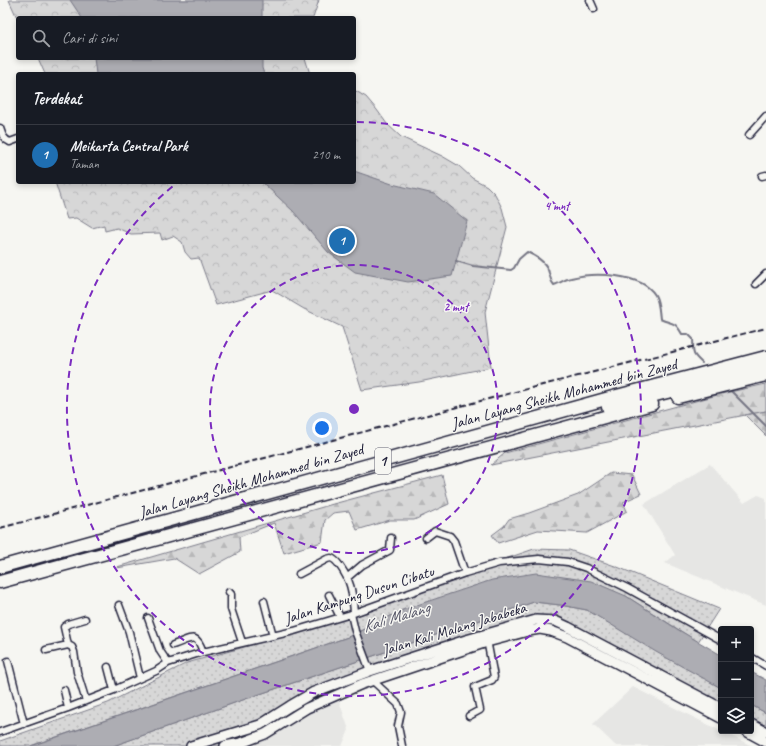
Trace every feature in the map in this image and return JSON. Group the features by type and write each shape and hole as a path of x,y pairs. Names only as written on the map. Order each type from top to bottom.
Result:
{"highway":[{"name":"1","path":"0,564 234,501 630,390 766,356"},
{"name":"Jalan Layang Sheikh Mohammed bin Zayed","path":"0,567 766,356"},
{"name":"Jalan Layang Sheikh Mohammed bin Zayed","path":"0,575 617,404 766,366"},
{"name":"1","path":"0,582 629,410 766,375"}],"main road":[{"name":"Jalan Kali Malang Jababeka","path":"225,746 265,734 307,708 373,681 417,666 486,638 536,620 555,621 718,706"},
{"name":"Jalan Kali Malang Jababeka","path":"191,746 260,725 314,692 414,656 486,638 540,629 551,631 603,655 718,716"},
{"path":"414,656 417,666"},
{"path":"754,726 766,732"},
{"path":"238,732 241,742"},
{"path":"751,734 766,742"}],"street":[{"path":"590,0 594,9"},
{"path":"749,135 766,116"},
{"path":"0,128 7,141 10,142 16,140"},
{"path":"756,284 766,274"},
{"path":"426,538 435,531 452,538 465,573"},
{"path":"348,577 362,565 390,550 391,538"},
{"path":"299,574 331,558 335,559 348,577 352,592 352,613 355,631 370,671"},
{"name":"Jalan Kampung Dusun Cibatu","path":"0,732 114,690 168,664 203,652 273,636 340,617 465,573 499,563 539,559 568,562 586,568 627,588 718,638"},
{"path":"229,592 231,594 231,609 242,642"},
{"path":"329,595 340,617"},
{"path":"264,601 273,636"},
{"path":"119,604 129,632 140,678"},
{"path":"148,618 160,651 168,664"},
{"path":"85,620 65,625 64,627 68,645 72,647 74,652 77,672 86,701"},
{"path":"174,645 194,638 199,642 203,652"},
{"path":"469,716 480,710 475,687 493,679 486,638"},
{"path":"46,650 68,645"},
{"path":"754,659 766,666"},
{"path":"8,661 24,724"},
{"path":"108,667 114,690"},
{"path":"373,681 398,704 401,712 398,726 402,746"},
{"path":"64,690 68,708"}],"shaded area":[{"path":"710,464 744,503 758,495 766,498 766,605 665,563 675,555 644,504"},
{"path":"633,687 718,730 718,734 727,734 752,746 616,746 593,724"},
{"path":"337,695 349,730 342,746 233,746"}],"green space":[{"path":"9,0 319,0 314,16 16,16"},
{"path":"39,60 306,60 309,72 44,72"},
{"path":"356,91 366,97 387,124 401,137 442,156 459,166 472,178 487,186 495,194 502,208 507,227 485,312 491,367 419,382 362,390 342,327 304,309 272,290 216,305 199,258 191,259 185,252 182,242 173,236 162,240 160,233 131,234 117,228 105,231 104,225 92,228 76,218 67,219 56,184 356,184"},
{"path":"766,384 766,411 491,465 505,453 721,394"},
{"path":"766,411 766,436 745,415"},
{"path":"611,473 632,475 641,494 623,502 627,511 587,533 538,530 498,543 492,535 504,526 509,519 578,495"},
{"path":"442,475 449,504 414,520 390,520 357,530 349,511 333,513 325,520 322,542 284,553 274,523 239,537 240,552 199,574 174,558 117,568 333,504"},
{"path":"534,549 569,550 615,566 719,609 698,642 626,596 405,609 348,637 30,746 0,746 0,741 108,703 187,663 327,624"},
{"path":"534,602 587,610 718,686 718,716 603,655 540,629 362,684 265,734 225,746 113,746 254,696"},
{"path":"754,707 766,713 766,742 754,733"}],"water":[{"path":"70,0 262,0 262,16 81,16"},
{"path":"94,60 262,60 263,72 96,72"},
{"path":"356,172 392,184 434,194 467,221 452,276 408,282 355,272 328,252 293,211 264,184 356,184"},
{"name":"Kali Malang","path":"536,573 591,581 626,596 718,653 718,686 656,652 587,610 534,602 254,696 113,746 31,746 348,637 405,609 492,580"},
{"path":"754,674 766,680 766,713 754,707"}],"waterway":[{"path":"456,261 473,266 511,270 514,268 519,259 527,252 544,263 554,285 569,279 592,275 616,276 639,282 655,295 660,319 675,325 682,334 688,334 693,339 694,354 702,363"},
{"path":"728,388 766,426"}],"railway":[{"path":"0,528 484,400 766,328"}],"place":[{"name":"Meikarta Central Park","path":"342,241"}]}
